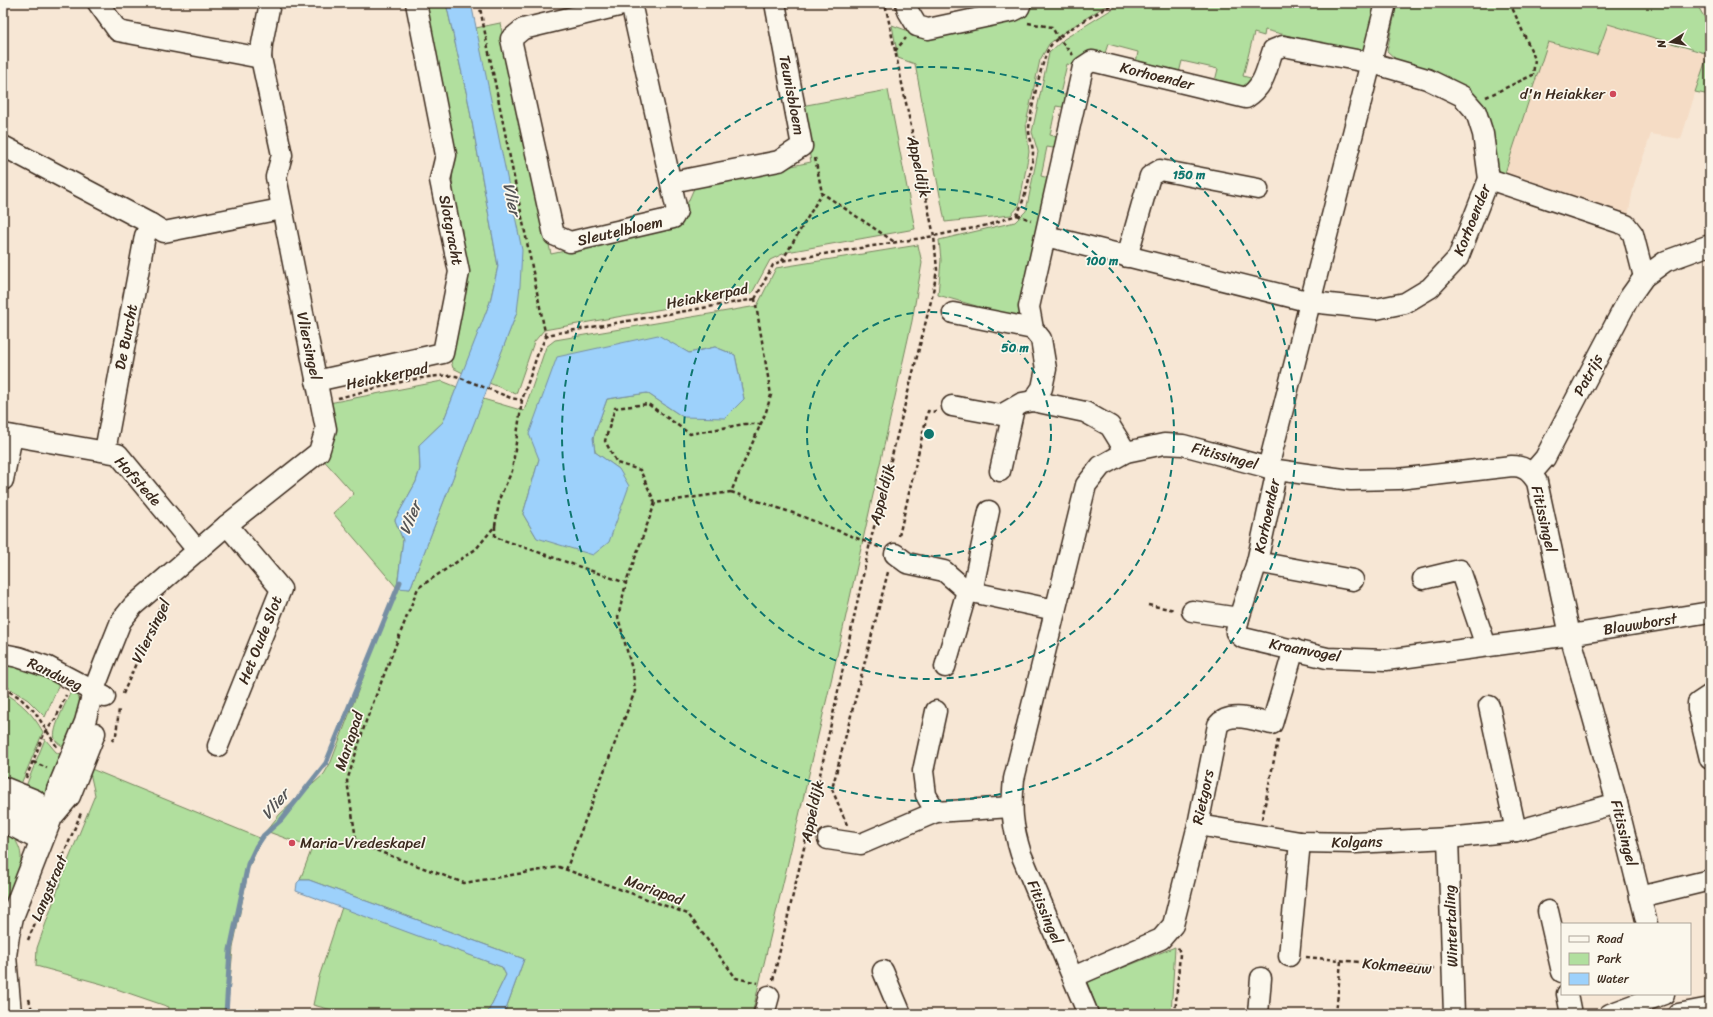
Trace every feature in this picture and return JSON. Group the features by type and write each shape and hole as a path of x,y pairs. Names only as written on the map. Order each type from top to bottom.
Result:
{"main road":[{"path":"3,800 50,820"},
{"path":"3,820 41,840"},
{"name":"Vliersingel","path":"41,840 50,820"},
{"name":"Langstraat","path":"10,1014 5,956 8,935 12,917 41,840"}],"street":[{"path":"98,3 118,32 261,58"},
{"name":"Vliersingel","path":"50,820 70,796 110,698 133,625 133,606 227,525 319,452 326,429 281,209 276,177 282,155 261,58 262,44 270,3"},
{"name":"Slotgracht","path":"316,381 443,353 459,272 440,180 446,155 416,3"},
{"name":"Sleutelbloem","path":"631,3 672,182 677,211 673,218 570,242 554,234 511,39 523,29 631,3"},
{"name":"Teunisbloem","path":"672,182 779,162 802,146 775,3"},
{"path":"906,3 908,11 917,26 928,29 1014,11 1020,6"},
{"name":"Korhoender","path":"1257,562 1272,469 1311,302 1386,3"},
{"name":"Korhoender","path":"1046,236 1311,302 1376,309 1405,303 1430,288 1458,258 1489,179 1483,134 1476,112 1462,96 1427,79 1372,63 1283,46 1273,50 1262,84 1256,92 1246,98 1092,61 1083,67"},
{"path":"1033,401 1042,388 1046,369 1041,339 1033,329 1029,307 1083,67"},
{"path":"3,146 164,232 281,209"},
{"path":"1127,257 1150,176 1160,170 1258,190"},
{"path":"1489,179 1626,226 1633,234 1644,277"},
{"name":"De Burcht","path":"105,451 145,236 151,224"},
{"name":"Patrijs","path":"1532,474 1545,458 1629,298 1644,277 1666,261 1710,245"},
{"path":"953,313 1033,329"},
{"path":"952,406 1001,415 1022,403 1033,401 1085,412 1110,426 1126,452"},
{"path":"1000,471 1014,408"},
{"name":"Hofstede","path":"3,480 8,435 118,454 198,551"},
{"name":"Fitissingel","path":"1088,1014 1021,854 1014,830 1011,807 1014,779 1086,485 1101,466 1126,452 1164,444 1183,445 1272,469 1351,480 1398,479 1512,466 1522,466 1532,474 1537,482 1570,635 1617,803 1647,923"},
{"path":"945,667 970,591 989,511"},
{"name":"Het Oude Slot","path":"218,746 281,589 227,525"},
{"path":"894,554 907,563 944,571 970,591 1055,610"},
{"path":"1257,562 1352,580"},
{"name":"Kraanvogel","path":"1257,562 1236,632 1243,638 1327,658 1386,660 1570,635"},
{"path":"1423,579 1460,570 1486,646"},
{"path":"1192,611 1239,618"},
{"name":"Blauwborst","path":"1570,635 1710,612"},
{"path":"1272,724 1294,649"},
{"name":"Randweg","path":"3,654 18,657 48,667 110,698"},
{"path":"1710,695 1698,703 1698,709 1710,759"},
{"name":"Vliersingel","path":"50,820 57,790 85,722 110,698"},
{"path":"1489,706 1516,831"},
{"path":"936,711 923,771 926,795 936,812"},
{"name":"Rietgors","path":"1073,977 1161,939 1172,925 1198,825 1218,725 1223,719 1233,716 1272,724"},
{"path":"3,787 35,800 50,820"},
{"name":"Kolgans","path":"1198,825 1300,842 1355,843 1448,838 1516,831 1617,803"},
{"path":"828,839 861,844 936,812 1011,807"},
{"name":"Wintertaling","path":"1448,838 1454,1014"},
{"path":"1289,956 1300,842"},
{"path":"1640,897 1710,880"},
{"path":"1548,911 1561,968"},
{"path":"883,971 900,1014"},
{"path":"1258,1014 1261,978"},
{"path":"1567,995 1571,1014"},
{"path":"1613,1014 1661,995"},
{"path":"1664,995 1674,1014"},
{"path":"1678,1014 1710,1008"}],"path":[{"path":"479,3 546,337 538,353 522,400 512,471 500,497 495,526 495,537 626,583"},
{"name":"Appeldijk","path":"767,995 807,835 870,543 932,297 937,270 934,236 885,3"},
{"path":"781,261 934,236 988,225 1017,215 1022,203 1033,154 1029,132 1044,58 1050,46 1058,38 1114,3"},
{"path":"1469,104 1533,75 1535,59 1510,3"},
{"path":"1020,6 1028,24 1052,27 1058,38 1083,67"},
{"path":"802,146 813,150 822,193 896,243"},
{"name":"Heiakkerpad","path":"546,337 552,334 756,299 773,265 781,261 822,193"},
{"path":"731,492 761,424 771,395 756,299"},
{"name":"Heiakkerpad","path":"336,405 335,398 432,376 456,376 511,398 522,400"},
{"path":"566,870 636,691 633,673 618,618 626,583 655,503 640,470 617,463 605,441 615,408 648,404 690,434 744,424 761,424"},
{"name":"Appeldijk","path":"855,843 832,789 884,587 894,554 928,411 945,414 952,406"},
{"path":"655,503 731,492 796,514 894,554"},
{"name":"Mariapad","path":"495,526 476,548 418,588 366,721 347,781 356,840 367,846 464,883 559,867 688,914 736,978 767,995"},
{"name":"Vliersingel","path":"109,747 116,735 110,698 126,685 162,602"},
{"path":"1148,605 1186,612 1192,611"},
{"path":"3,688 19,697 27,704 48,730 52,742 60,750 71,756"},
{"path":"1258,835 1278,740 1272,724"},
{"path":"25,781 44,734 48,730"},
{"name":"Langstraat","path":"27,942 81,812"},
{"path":"1172,925 1180,954 1176,1014"},
{"name":"Kokmeeuw","path":"1289,956 1452,971"},
{"name":"Kokmeeuw","path":"1336,1014 1341,961"},
{"path":"28,994 33,1014"}],"shaded area":[{"name":"d'n Heiakker","path":"1608,24 1707,55 1681,139 1651,134 1634,184 1628,216 1503,179 1547,41 1597,55"}],"green space":[{"path":"421,3 446,3 468,100 498,266 490,302 463,373 453,368 450,358 462,264 462,230 453,198 452,161"},
{"path":"1025,3 1110,3 1064,32 1049,44 1040,60 1026,123 1029,152 1019,206 1011,215 945,222 915,64 898,58 892,25 922,36"},
{"path":"1122,3 1380,3 1367,47 1356,52 1265,30 1264,36 1254,33 1243,76 1254,79 1244,88 1215,81 1218,69 1182,61 1179,73 1136,63 1138,52 1108,44 1104,56 1076,66 1067,64 1060,94 1071,96 1068,108 1056,106 1050,135 1061,138 1059,149 1047,147 1041,176 1052,179 1023,313 1018,318 938,295 941,260 939,240 1015,222 1026,211 1038,152 1032,132 1049,53 1064,39"},
{"path":"1397,3 1696,3 1710,27 1710,95 1695,92 1708,54 1608,24 1597,55 1548,42 1503,179 1498,172 1483,113 1399,62 1387,51"},
{"path":"500,23 551,254 677,227 695,186 811,162 801,106 888,90 915,229 787,252 770,260 752,293 544,330 534,342 516,394 489,383 517,312 476,28"},
{"path":"918,245 922,263 912,321 836,660 752,1014 504,1014 524,959 309,880 300,880 312,848 266,831 280,814 324,774 331,762 397,588 333,513 354,494 320,456 329,403 442,381 457,387 443,422 419,445 420,469 416,482 395,520 403,540 397,587 410,589 483,399 524,411 546,347 555,340 757,306 776,268","holes":["658,336 689,353 715,347 735,355 744,399 683,417 647,393 607,399 593,438 595,452 619,469 537,538 523,514 539,459"]},
{"path":"3,660 34,668 59,684 45,717 28,700 3,684"},
{"path":"72,689 78,696 82,706 69,750 57,742 54,735 55,729"},
{"path":"3,692 26,709 43,732 21,784 3,777"},
{"path":"45,739 56,752 67,758 50,791 43,796 24,791"},
{"path":"89,768 262,839 249,867 233,948 227,1014 168,1014 169,1007 102,984 36,966 37,948 68,861 95,795"},
{"path":"3,827 13,838 19,848 21,858 17,878 3,912"},
{"path":"342,907 502,967 506,975 487,1014 347,1014 313,1005 319,977"},
{"path":"1175,947 1171,1014 1099,1014 1087,982"}],"water":[{"path":"446,3 471,3 522,250 520,286 517,312 410,589 397,588 403,540 395,520 416,482 420,469 419,445 443,422 490,302 498,266 468,100"},
{"path":"658,335 689,353 715,347 735,355 744,399 725,418 683,417 647,393 607,399 593,438 595,452 619,469 629,486 609,542 593,555 537,538 523,514 539,459 529,434 557,357"},
{"path":"300,880 309,880 524,959 504,1014 487,1014 506,975 502,967 296,891 297,883"}],"waterway":[{"name":"Vlier","path":"226,1014 230,950 248,864 256,847 264,835 281,820 326,763 400,582"}],"place":[{"name":"d'n Heiakker","path":"1613,94"},
{"name":"Maria-Vredeskapel","path":"292,843"}]}
